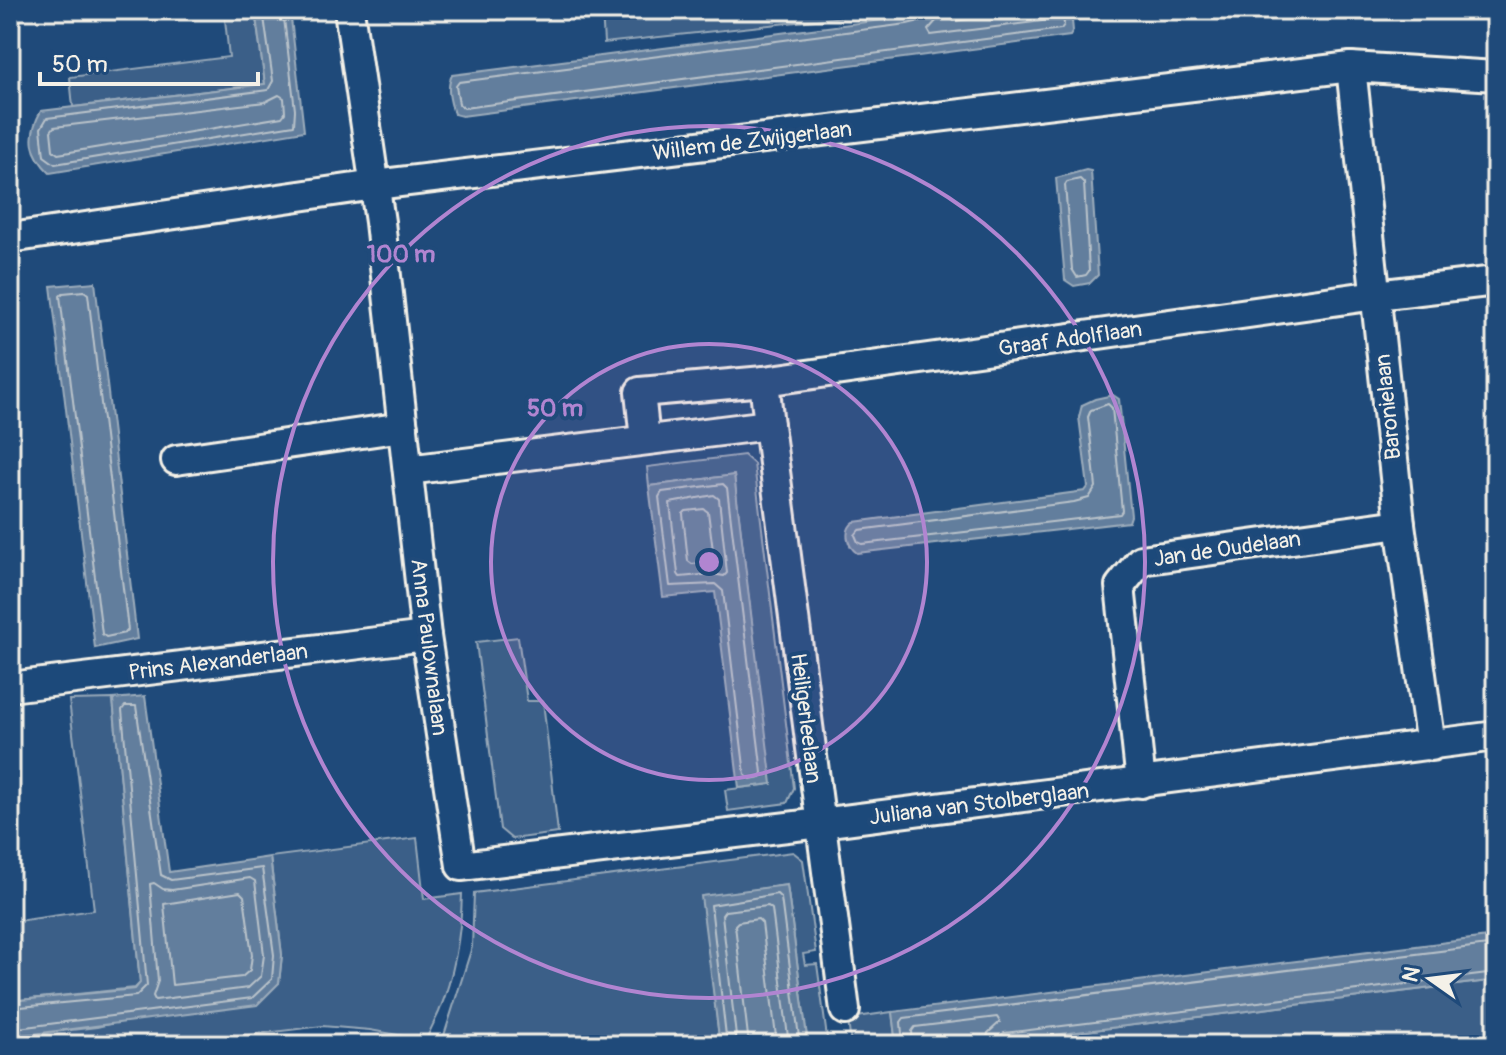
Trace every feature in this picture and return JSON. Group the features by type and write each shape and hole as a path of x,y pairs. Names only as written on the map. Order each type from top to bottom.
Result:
{"street":[{"name":"Anna Paulownalaan","path":"349,10 375,185 426,636 461,866"},
{"name":"Willem de Zwijgerlaan","path":"10,238 375,185 1351,67 1496,76"},
{"name":"Baronielaan","path":"1351,67 1400,524 1431,746"},
{"name":"Graaf Adolflaan","path":"645,440 640,392 764,381 1496,281"},
{"path":"408,470 769,425 764,381"},
{"name":"Heiligerleelaan","path":"769,425 845,1010"},
{"path":"176,460 403,427"},
{"name":"Jan de Oudelaan","path":"1141,783 1120,586 1141,560 1400,524"},
{"name":"Prins Alexanderlaan","path":"10,687 426,636"},
{"name":"Juliana van Stolberglaan","path":"461,866 1496,736"}],"shaded area":[{"path":"224,10 255,10 265,84 73,107 70,77 229,57"},
{"path":"602,10 908,10 604,43"},
{"path":"744,455 754,464 794,788 787,803 728,811 725,790 771,784 734,475 649,486 647,467"},
{"path":"518,637 527,701 543,701 558,833 512,839 500,829 476,642"},
{"path":"113,699 140,983 135,988 10,1001 10,922 94,910 69,700"},
{"path":"417,838 424,899 462,894 459,939 453,968 445,997 426,1040 370,1030 322,1026 168,1045 10,1045 10,1037 97,1027 279,983 282,955 270,857"},
{"path":"793,852 803,860 816,952 803,954 805,965 817,964 828,1045 808,1045 787,885 702,897 720,1045 441,1045 472,947 474,893"},
{"path":"1496,980 1496,1045 973,1045"},
{"path":"892,1012 896,1045 851,1045 850,1018"}],"water":[{"path":"255,10 290,10 304,131 50,173 38,159 32,137 41,111 265,84"},
{"path":"924,10 1071,10 1073,31 1070,36 462,116 454,114 450,99 452,75 905,17"},
{"path":"1091,171 1098,275 1090,283 1074,286 1065,280 1056,178"},
{"path":"95,282 137,639 95,648 51,286"},
{"path":"1113,395 1119,399 1131,516 1129,522 857,553 851,546 847,533 854,522 1085,491 1088,487 1079,417 1082,405"},
{"path":"734,475 772,784 739,788 715,592 663,597 649,486"},
{"path":"145,696 169,872 270,857 282,955 279,983 257,1005 10,1037 10,1001 135,989 140,983 113,699"},
{"path":"787,885 808,1045 720,1045 701,896"},
{"path":"1496,936 1496,980 973,1045 896,1045 892,1012"}]}
